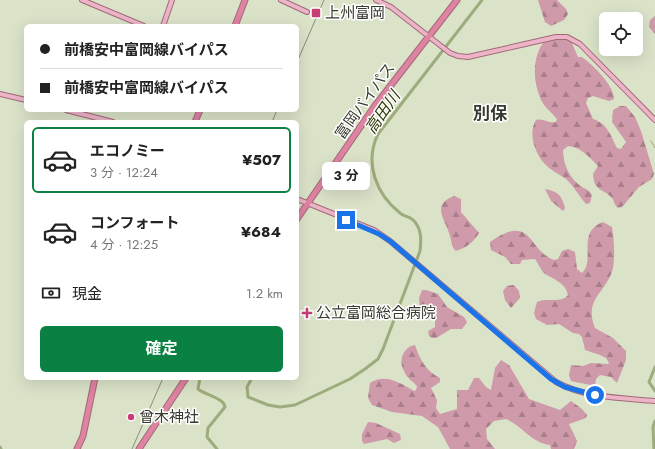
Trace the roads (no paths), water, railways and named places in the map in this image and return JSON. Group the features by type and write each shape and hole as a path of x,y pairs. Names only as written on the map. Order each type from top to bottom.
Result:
{"highway":[{"path":"235,24 245,0"},
{"name":"富岡バイパス","path":"299,216 371,108 455,0"},
{"name":"富岡バイパス","path":"299,213 307,203"},
{"path":"77,449 83,436 95,380"},
{"path":"140,449 187,380"},
{"path":"143,449 187,380"}],"main road":[{"path":"82,0 139,24"},
{"path":"164,24 172,0"},
{"path":"281,0 306,12"},
{"path":"376,0 391,7 450,53 458,56 468,56 556,37 567,37 580,44 655,120"},
{"path":"0,94 24,100"},
{"path":"74,112 106,120"},
{"path":"299,200 379,234 395,245 551,379 565,387 585,392 655,400"}],"waterway":[{"name":"高田川","path":"251,380 247,387 248,397 268,405 280,407 295,405 350,379 378,359 420,251 421,240 420,232 415,222 402,214 392,205 384,197 379,187 372,167 374,145 378,134 482,0"},
{"path":"651,141 655,148"},
{"path":"655,367 649,382 655,391"},
{"name":"高田川","path":"200,380 198,389 221,401 225,407 208,428 207,437 217,449"},
{"path":"654,449 653,427 655,421"}],"railway":[{"path":"299,57 324,0"},
{"path":"273,120 276,112"},
{"path":"132,449 162,380"}],"place":[{"name":"上州富岡","path":"316,13"},
{"name":"公立富岡総合病院","path":"307,313"},
{"name":"曾木神社","path":"131,417"}],"district":[{"name":"別保","path":"490,113"}]}
